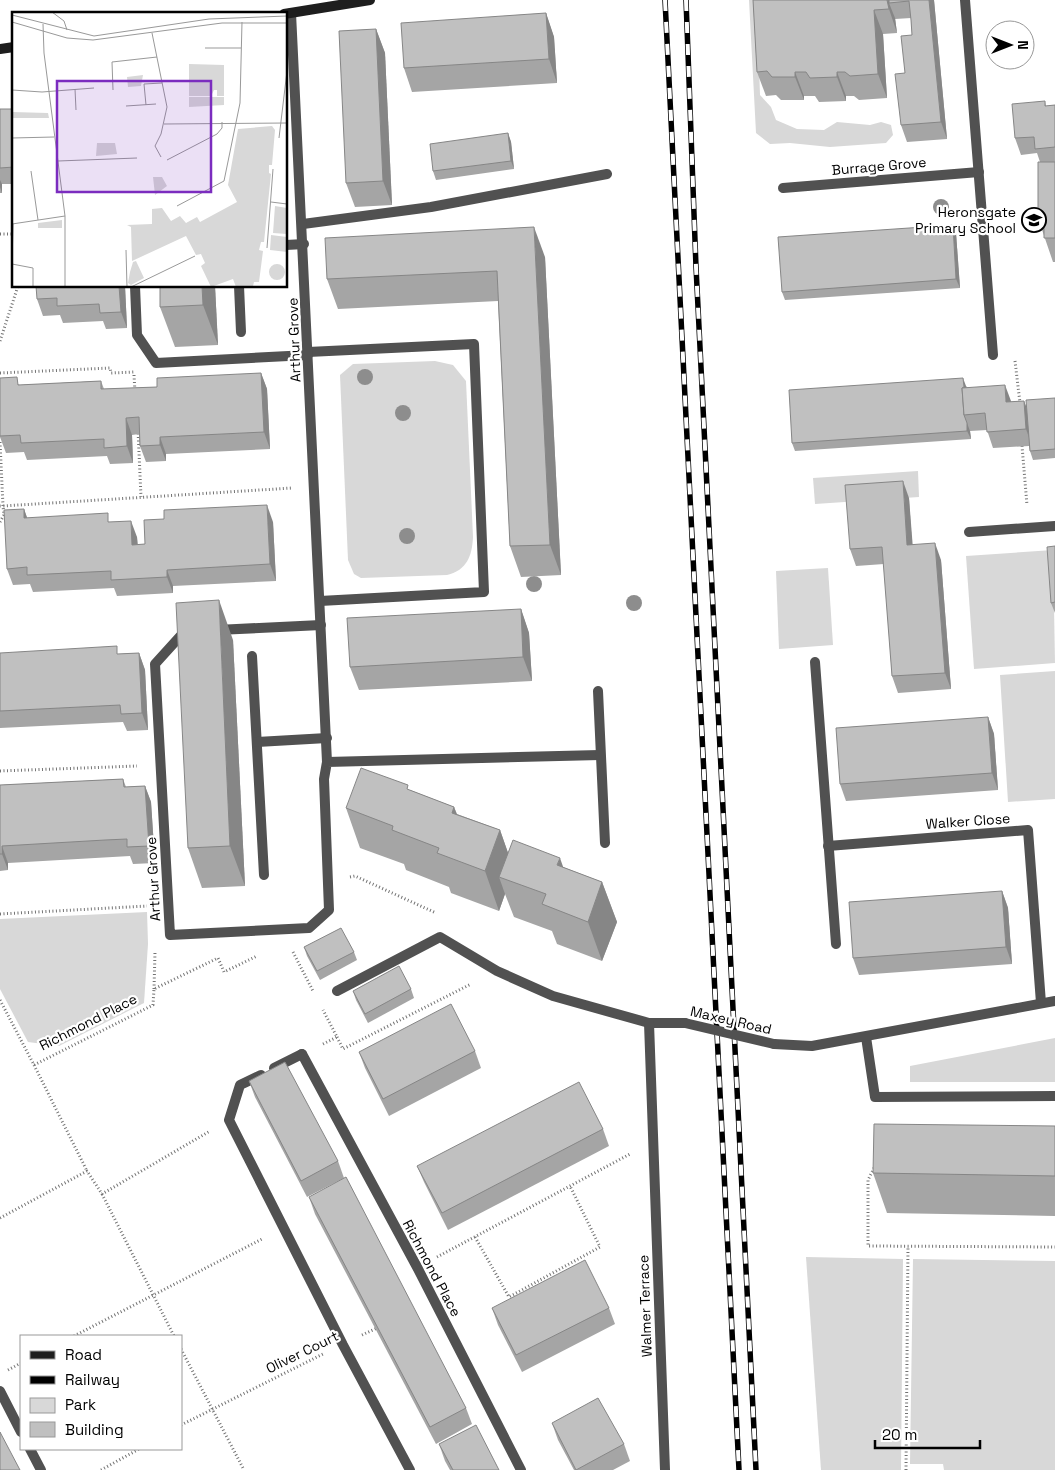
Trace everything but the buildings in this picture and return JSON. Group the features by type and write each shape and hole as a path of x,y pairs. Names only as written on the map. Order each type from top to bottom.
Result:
{"street":[{"path":"288,13 370,0"},
{"path":"965,0 993,355"},
{"name":"Arthur Grove","path":"288,13 303,224 327,738 328,762 324,779 329,910 310,928 170,935 155,664 184,632 321,625"},
{"name":"Burrage Grove","path":"783,188 979,172"},
{"path":"303,224 431,207 607,174"},
{"path":"288,245 304,244"},
{"path":"135,288 137,335 156,363 474,344 484,592 320,601"},
{"path":"239,288 241,332"},
{"path":"969,532 1055,526"},
{"path":"252,656 264,875"},
{"path":"815,662 836,944"},
{"path":"598,691 605,843"},
{"path":"257,742 327,738"},
{"path":"328,762 600,755"},
{"name":"Walker Close","path":"828,846 1028,830 1041,1003"},
{"path":"337,990 440,938"},
{"name":"Maxey Road","path":"440,938 497,971 553,996 649,1023 685,1023 774,1044 812,1046 1055,1001"},
{"name":"Walmer Terrace","path":"649,1023 665,1470"},
{"path":"866,1037 875,1097 1055,1096"},
{"path":"302,1054 240,1085 229,1120 343,1345 410,1470"},
{"name":"Richmond Place","path":"302,1054 416,1267 521,1470"},
{"path":"0,1392 20,1430"},
{"path":"31,1450 41,1470"}],"path":[{"path":"0,341 17,288"},
{"path":"136,401 134,372 147,351"},
{"path":"993,355 994,362 1016,361 1020,408"},
{"path":"0,373 110,368 111,373 134,372"},
{"path":"137,420 141,497"},
{"path":"0,442 2,506 4,515 0,522"},
{"path":"1022,446 1029,528"},
{"path":"2,506 315,486"},
{"path":"0,771 160,765"},
{"path":"328,877 355,876 441,915 440,938"},
{"path":"0,914 168,905"},
{"path":"291,947 316,996"},
{"name":"Richmond Place","path":"0,1000 34,1065 154,1005 154,989 218,958 224,972 259,954"},
{"path":"320,1004 343,1049 497,971"},
{"path":"302,1054 337,1037"},
{"path":"34,1065 87,1171 102,1194 174,1335"},
{"path":"102,1194 229,1120"},
{"path":"416,1267 653,1142"},
{"path":"877,1163 868,1180 868,1246 1055,1247"},
{"path":"0,1218 87,1171"},
{"path":"475,1237 509,1297 600,1247 570,1186"},
{"path":"76,1335 284,1227"},
{"path":"906,1470 908,1246"},
{"name":"Oliver Court","path":"182,1424 384,1324"},
{"path":"182,1352 244,1470"},
{"path":"101,1470 137,1450"}],"green space":[{"path":"749,0 767,0 759,65 760,95 771,107 776,120 797,129 824,130 837,122 870,125 881,122 891,125 893,135 886,143 830,147 790,143 770,144 756,133"},
{"path":"435,361 453,365 466,381 473,537 470,556 464,566 454,573 447,575 361,578 354,574 348,560 340,375 353,364"},
{"path":"918,471 919,497 815,504 813,478"},
{"path":"1053,550 1055,663 974,669 966,556"},
{"path":"828,568 833,645 779,649 776,571"},
{"path":"1055,671 1055,799 1008,802 1000,675"},
{"path":"147,912 148,944 144,1003 59,1046 28,1042 0,989 0,919"},
{"path":"1055,1038 1055,1082 910,1082 910,1066"},
{"path":"806,1257 903,1259 901,1470 821,1470"},
{"path":"913,1259 1055,1261 1055,1470 944,1470 943,1464 910,1464"}],"railway":[{"path":"665,0 739,1470"},
{"path":"686,0 696,267 756,1470"}],"place":[{"name":"Heronsgate Primary School","path":"1034,220"}]}
